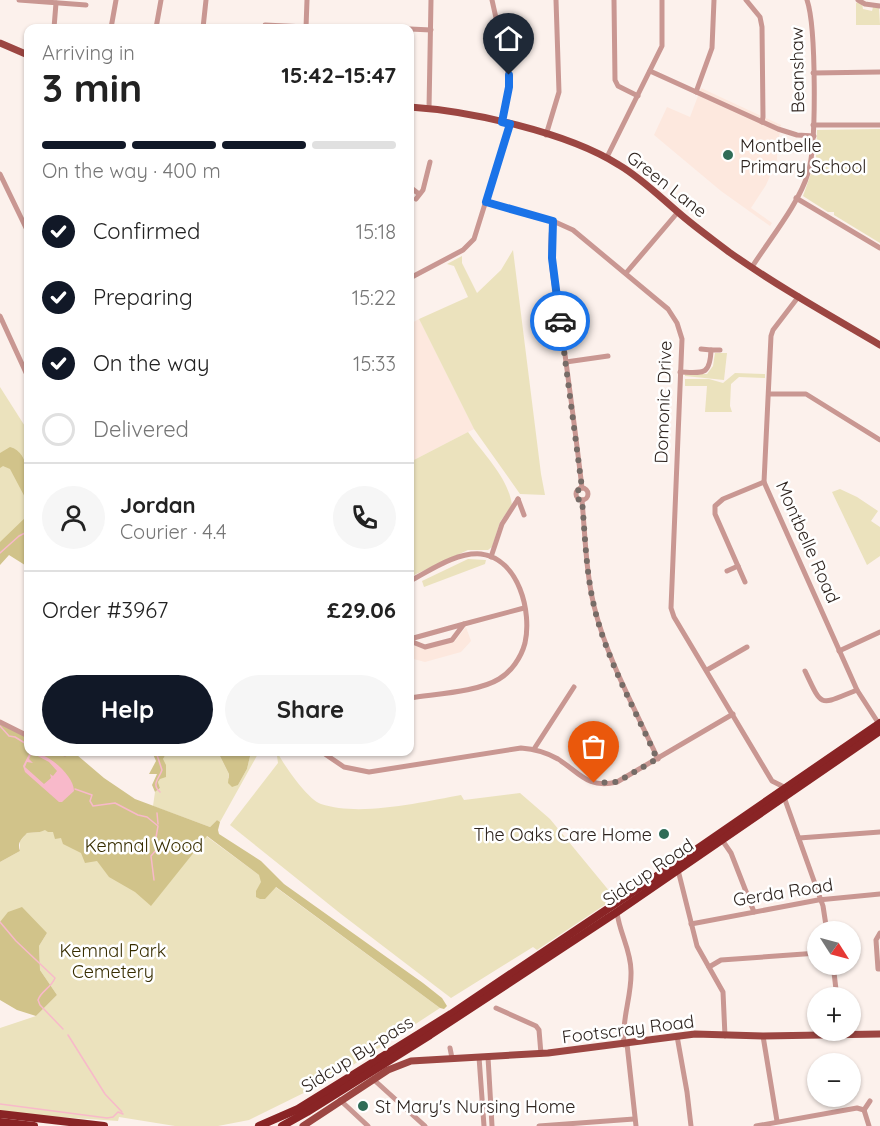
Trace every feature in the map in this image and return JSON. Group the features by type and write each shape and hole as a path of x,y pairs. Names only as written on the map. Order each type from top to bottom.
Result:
{"highway":[{"name":"Sidcup Road","path":"468,1002 878,724"},
{"name":"Sidcup Road","path":"430,1035 617,912 784,797 878,724"},
{"name":"Sidcup By-pass","path":"260,1126 298,1109 468,1002"},
{"name":"Sidcup By-pass","path":"282,1126 430,1035"},
{"path":"0,1114 104,1126"},
{"path":"0,1122 34,1126"}],"main road":[{"path":"2,44 24,53"},
{"name":"Green Lane","path":"414,107 506,123 607,157 752,267 880,345"},
{"name":"Footscray Road","path":"861,1033 880,1034"},
{"name":"Footscray Road","path":"303,1126 373,1080 400,1064 411,1061 541,1054 625,1045 677,1036 807,1034"}],"street":[{"path":"19,0 86,5"},
{"path":"112,24 116,0"},
{"path":"157,24 161,0"},
{"path":"203,24 206,0"},
{"path":"306,24 307,0"},
{"path":"429,109 431,0"},
{"path":"414,276 467,247 476,234 486,202 506,123 510,81 492,0"},
{"path":"546,135 559,92 556,0"},
{"path":"614,0 615,80 621,88 638,96"},
{"path":"607,157 662,46 662,0"},
{"path":"696,92 712,48 714,0"},
{"path":"747,0 760,17 762,27 762,122"},
{"name":"Beanshaw","path":"752,267 796,198 808,173 813,136 813,73 811,23 807,0"},
{"path":"858,0 865,4 880,6"},
{"path":"54,24 56,3"},
{"path":"414,29 431,30"},
{"path":"0,52 2,44"},
{"path":"650,71 792,134 813,136"},
{"path":"813,73 880,72"},
{"path":"813,125 880,125"},
{"path":"414,192 418,196 423,190 430,162"},
{"path":"0,174 24,224"},
{"path":"796,198 880,248"},
{"name":"Domonic Drive","path":"486,202 553,221 573,230 668,309 677,323 682,339 672,608 674,617 772,781 786,788"},
{"path":"626,273 678,212"},
{"path":"553,221 553,274 582,488 577,491 576,495 579,500 582,500 590,582 597,619 657,759"},
{"name":"Montbelle Road","path":"799,296 773,330 764,482 857,690 878,724"},
{"path":"0,316 24,368"},
{"path":"701,349 720,350"},
{"path":"680,372 702,373 706,371 710,364 711,350"},
{"path":"566,362 608,356"},
{"path":"769,394 806,394 880,440"},
{"path":"745,582 715,514 715,506 723,499 764,482"},
{"path":"491,557 502,524 518,499 524,514"},
{"path":"414,579 462,556 480,554 498,560 512,572 519,587 524,608 525,642 519,657 505,675 494,682 414,697"},
{"path":"727,571 738,566"},
{"path":"414,639 524,608"},
{"path":"414,642 425,647 452,640 464,624"},
{"path":"840,651 880,632"},
{"path":"707,670 747,647"},
{"path":"805,671 817,697 822,701 828,702 857,690"},
{"path":"534,749 574,687"},
{"path":"327,756 344,767 369,772 521,748 534,749 559,760 584,779 603,784 617,782 733,714"},
{"path":"0,722 24,734"},
{"path":"784,797 821,900 825,921"},
{"path":"799,838 880,832"},
{"path":"722,840 731,853 754,912"},
{"path":"678,870 697,946 723,992 725,1036"},
{"name":"Gerda Road","path":"691,924 821,900 880,894"},
{"path":"617,912 631,970 629,997 623,1026 636,1126"},
{"path":"608,918 619,924"},
{"path":"880,933 876,940 878,969 880,969"},
{"path":"709,967 721,960 807,954"},
{"path":"496,1008 539,1029 541,1054"},
{"path":"677,1036 691,1126"},
{"path":"763,1036 777,1121"},
{"path":"450,1048 452,1058"},
{"path":"484,1057 484,1126"},
{"path":"484,1057 492,1126"},
{"path":"373,1080 425,1126"},
{"path":"340,1100 368,1126"},
{"path":"864,1110 870,1101"},
{"path":"756,1126 856,1108 864,1110"},
{"path":"864,1110 869,1126"},
{"path":"539,1126 634,1119"}],"shaded area":[{"name":"Montbelle Primary School","path":"701,88 781,125 777,160 766,185 751,208 772,223 770,226 721,191 654,135 667,107 690,117"},
{"path":"419,319 474,429 414,460 414,322"},
{"path":"466,627 471,641 461,652 425,662 414,659 414,645 423,649 455,641"},
{"path":"28,756 30,756 29,759 33,763 27,762 25,767 44,784 51,778 50,774 53,776 57,771 49,762 38,756 45,756 64,771 74,791 59,802 25,772 23,766"}],"green space":[{"path":"859,2 863,9 872,11 873,7 879,8 880,25 856,25 856,3"},
{"path":"880,129 880,243 834,215 834,212 828,212 803,196 816,159 817,130"},
{"path":"513,250 545,495 520,494 474,429 419,319 468,297 454,266 447,264 462,256 462,263 477,293 501,270"},
{"path":"715,353 727,353 724,380 685,376 685,374 707,374 713,366"},
{"path":"735,373 765,374 765,378 739,377 731,384 732,412 705,412 707,386 685,386 685,379 709,379 723,383"},
{"path":"0,387 24,425 24,528 0,551"},
{"path":"468,432 501,476 510,495 512,505 500,522 492,547 488,550 468,550 414,575 414,460"},
{"path":"10,447 22,456 24,495 10,469 3,466 0,468 0,453"},
{"path":"840,489 878,511 871,521 880,527 880,556 867,565 832,492"},
{"path":"24,519 24,564 9,555 0,565 0,542"},
{"path":"468,559 486,560 485,564 424,587 422,581"},
{"name":"Kemnal Wood","path":"0,723 24,732 24,756 78,756 104,778 135,799 210,827 217,820 220,822 219,834 261,861 284,884 423,983 442,998 447,1006 444,1009 440,1008 276,887 265,899 256,897 256,891 261,882 259,875 207,836 151,906 135,892 109,877 97,861 85,863 81,853 63,844 61,838 55,839 53,832 45,830 27,833 19,843 20,851 0,862"},
{"path":"154,756 165,756 163,759 166,765 166,777 160,779 158,782 160,788 155,792 152,785 157,774 149,774 156,761"},
{"path":"165,756 220,756 229,774 228,778 238,785 247,769 250,756 257,756 220,822 217,820 210,827 153,806 155,792 160,788 158,782 163,769"},
{"path":"220,756 250,756 247,769 238,785 232,787 228,783 229,774"},
{"path":"277,756 279,756 290,773 315,801 337,808 372,809 461,795 464,800 520,793 550,819 615,898 537,950 533,947 451,998 230,825 278,763"},
{"name":"Kemnal Park Cemetery","path":"44,829 54,832 61,838 206,836 440,1008 330,1080 249,1120 218,1126 175,1126 119,1117 118,1121 0,1113 0,1028 36,1016 57,995 40,970 39,946 47,933 0,922 0,862 20,851 20,841 27,833 40,832"},
{"path":"22,907 47,933 39,946 40,970 57,995 36,1016 17,1010 0,1000 0,922 8,912"}],"waterway":[{"path":"0,553 24,534"},
{"path":"0,726 9,736 24,743"},
{"path":"157,756 162,770 156,781 160,792"},
{"path":"75,789 92,795 90,801 93,806 115,803 147,817 158,826 155,843 157,849 151,856 154,880"},
{"path":"157,813 158,824"},
{"path":"0,922 16,941 55,978 38,1000 63,1029"},
{"path":"68,1035 105,1094 122,1112"},
{"path":"0,1104 107,1118 113,1117 118,1112 123,1114"}],"way so far":[{"path":"560,321 582,488 577,491 576,497 582,500 594,607 608,649 657,759 617,782 594,783"}],"place":[{"name":"Montbelle Primary School","path":"728,155"},
{"name":"The Oaks Care Home","path":"664,834"},
{"name":"St Mary's Nursing Home","path":"363,1106"}],"route":[{"path":"509,75 510,81 502,122 510,124 486,202 553,221 553,274 560,321"}]}
